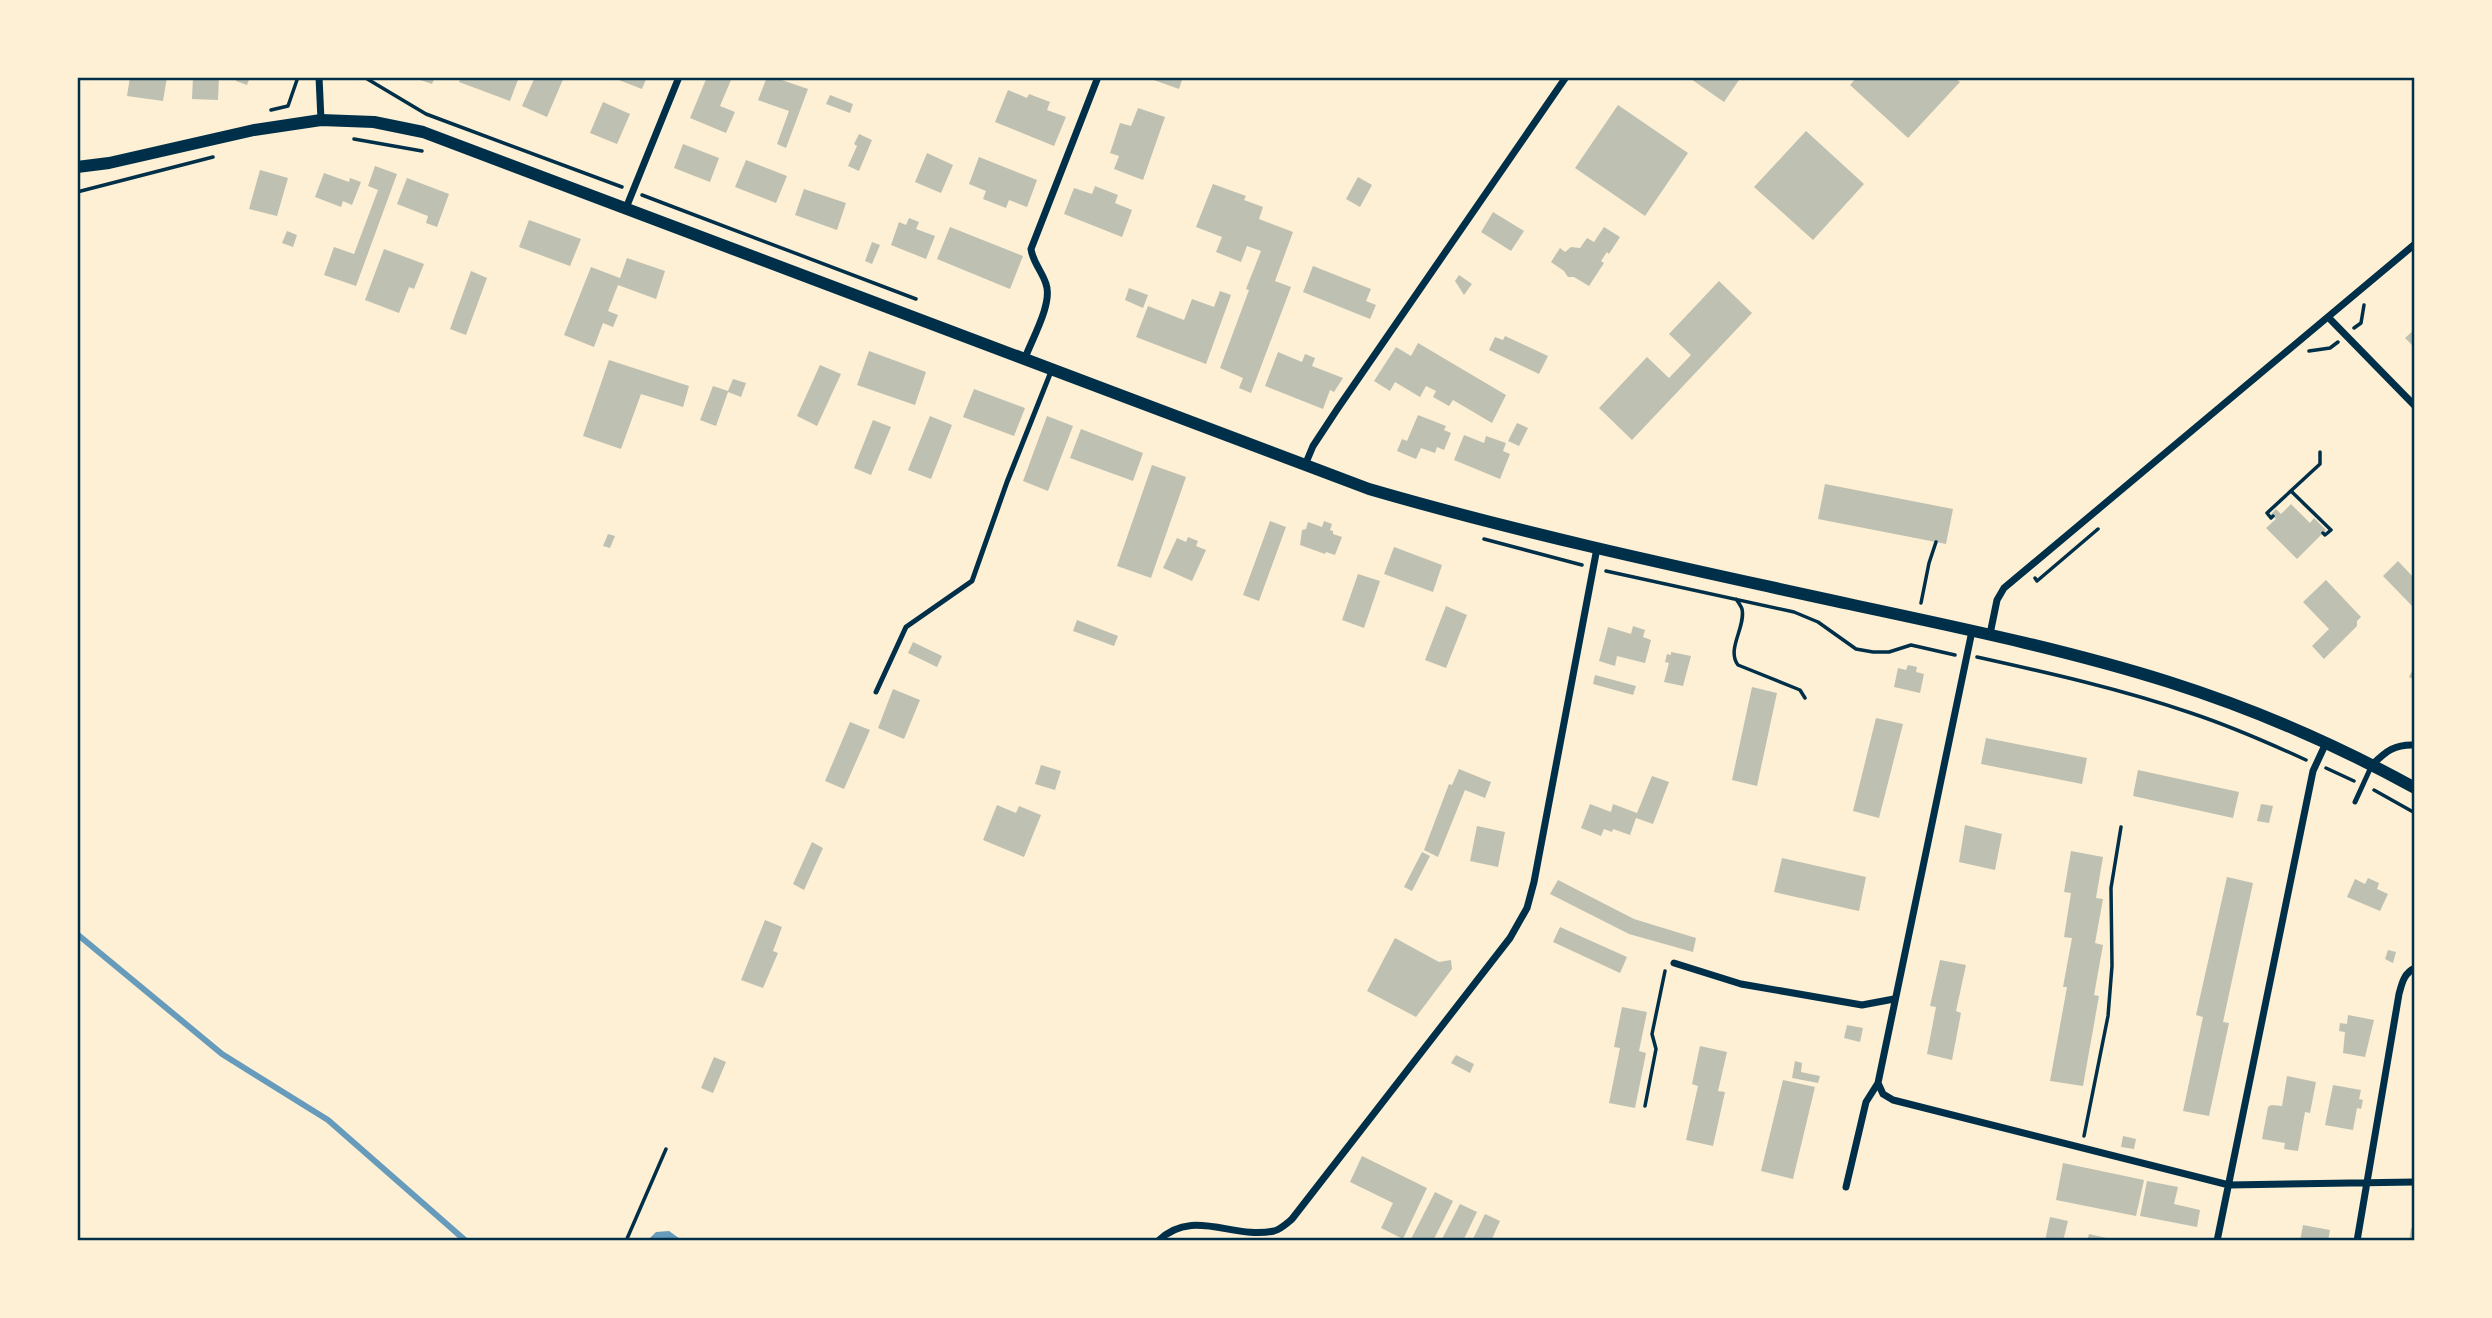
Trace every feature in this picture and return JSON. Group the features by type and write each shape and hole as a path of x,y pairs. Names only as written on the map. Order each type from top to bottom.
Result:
{"street":[{"path":"319,77 321,120"},
{"path":"626,208 678,77"},
{"path":"1025,358 1048,299 1046,284 1033,262 1031,248 1098,77"},
{"path":"1305,465 1313,446 1338,408 1566,77"},
{"path":"77,167 109,163 254,130 321,120 374,122 423,132 1369,489 1470,518 1597,548 1990,634 2095,660 2239,707 2326,743 2415,788"},
{"path":"1990,634 1997,600 2004,588 2415,244"},
{"path":"2328,317 2415,406"},
{"path":"1158,1241 1169,1230 1191,1224 1263,1232 1277,1230 1292,1219 1510,938 1527,908 1534,882 1597,548"},
{"path":"1846,1187 1867,1102 1878,1083 1972,631"},
{"path":"2217,1241 2313,771 2326,743"},
{"path":"2372,765 2386,751 2402,745 2415,745"},
{"path":"1674,963 1741,984 1862,1005 1894,999"},
{"path":"2357,1241 2399,994 2402,981 2409,971 2415,968"},
{"path":"1878,1083 1883,1094 1893,1100 2229,1185 2415,1182"}],"lane":[{"path":"876,692 906,626 972,581 1052,368"},
{"path":"2355,802 2372,765"}],"path":[{"path":"364,77 426,114 924,302"},
{"path":"77,192 222,155"},
{"path":"2353,330 2361,323 2362,306 2373,298"},
{"path":"2273,516 2272,518 2267,513 2320,464 2320,452"},
{"path":"2291,491 2331,530 2325,535 2323,533"},
{"path":"1920,605 1936,542"},
{"path":"1593,568 1794,612 1818,622 1856,649 1889,652 1912,645 1957,655"},
{"path":"1736,599 1742,611 1734,661 1738,666 1800,690 1805,698"},
{"path":"1975,657 2043,671 2163,704 2230,727 2306,760"},
{"path":"2082,1147 2108,1016 2112,966 2112,875 2121,827"},
{"path":"1645,1106 1656,1049 1652,1034 1662,981 1666,968 1674,963"},
{"path":"626,1241 666,1149"}],"water":[{"path":"669,1231 683,1241 647,1241 656,1232"}],"building":[{"path":"130,77 167,77 163,101 127,96"},
{"path":"193,77 219,77 218,100 192,99"},
{"path":"237,77 250,77 247,85 236,81"},
{"path":"412,77 435,77 432,84"},
{"path":"461,77 519,77 510,101 459,82"},
{"path":"535,77 564,77 547,117 522,106"},
{"path":"611,77 647,77 642,89"},
{"path":"707,77 724,77 731,80 720,106 735,112 726,133 690,118"},
{"path":"767,77 808,89 786,148 777,144 789,111 758,100"},
{"path":"1151,77 1183,77 1179,89"},
{"path":"1688,77 1741,77 1724,102"},
{"path":"1857,77 1954,77 1960,82 1908,138 1850,85"},
{"path":"1008,90 1027,98 1029,94 1050,102 1047,110 1066,117 1054,146 995,122"},
{"path":"830,95 853,104 850,113 826,104"},
{"path":"603,102 630,114 617,144 590,133"},
{"path":"1618,105 1688,153 1645,216 1575,168"},
{"path":"1138,108 1165,117 1143,180 1114,169 1119,156 1110,153 1120,123 1131,126"},
{"path":"1806,131 1864,184 1813,240 1754,187"},
{"path":"859,134 872,140 859,171 848,166"},
{"path":"683,144 719,158 710,182 674,168"},
{"path":"927,153 953,165 941,193 915,182"},
{"path":"979,157 1037,180 1027,207 1009,200 1006,208 983,199 986,191 969,184"},
{"path":"746,160 787,176 776,203 735,187"},
{"path":"375,166 397,174 356,286 324,275 334,247 354,254 378,190 368,186"},
{"path":"260,170 288,178 277,216 249,209"},
{"path":"324,173 349,182 350,178 361,182 352,205 343,201 341,207 315,197"},
{"path":"1358,177 1372,185 1360,207 1346,199"},
{"path":"407,178 449,194 437,227 426,223 428,216 397,204"},
{"path":"1213,184 1246,196 1244,200 1263,207 1259,219 1293,232 1275,281 1291,287 1251,393 1239,388 1243,378 1220,368 1261,251 1247,246 1241,262 1216,252 1222,237 1196,227"},
{"path":"1095,186 1118,195 1115,203 1132,210 1122,237 1064,214 1074,188 1092,194"},
{"path":"804,189 846,203 837,230 795,215"},
{"path":"1493,212 1524,231 1511,251 1481,232"},
{"path":"909,218 919,222 916,229 935,236 926,259 891,245 899,222 906,225"},
{"path":"529,220 581,239 570,266 519,247"},
{"path":"950,227 1023,256 1010,289 937,259"},
{"path":"1604,227 1620,237 1601,261 1604,263 1589,286 1574,277 1568,277 1551,262 1560,248 1565,252 1571,247 1580,248 1587,238 1594,242"},
{"path":"287,231 297,235 293,247 282,243"},
{"path":"872,242 880,245 872,264 865,261"},
{"path":"384,249 424,264 414,289 409,287 399,313 365,300"},
{"path":"627,258 665,271 656,299 618,285 608,311 618,315 613,327 603,323 594,347 564,335 591,267 620,278"},
{"path":"1313,266 1371,289 1366,301 1376,305 1370,319 1303,292"},
{"path":"471,271 487,278 466,335 450,329"},
{"path":"1459,275 1472,284 1464,295 1455,281"},
{"path":"1719,281 1752,313 1632,440 1599,408 1647,357 1669,378 1691,355 1669,334"},
{"path":"1129,288 1148,295 1143,308 1125,300"},
{"path":"1220,291 1231,295 1206,364 1136,337 1148,306 1184,320 1192,299 1214,307"},
{"path":"2415,329 2415,348 2405,338"},
{"path":"1505,336 1548,356 1539,374 1489,350 1495,337 1503,340"},
{"path":"1418,343 1506,395 1492,423 1453,400 1449,406 1433,397 1436,391 1426,386 1420,397 1395,382 1390,391 1374,381 1396,347 1411,356"},
{"path":"869,351 926,372 915,405 857,385"},
{"path":"1278,352 1302,362 1305,354 1315,358 1312,366 1343,378 1334,392 1330,390 1323,409 1265,386"},
{"path":"609,360 689,386 683,407 641,394 621,449 583,436"},
{"path":"820,365 841,374 817,426 797,416"},
{"path":"733,379 746,383 741,397 728,392 716,426 700,420 713,386 728,391"},
{"path":"974,389 1025,408 1014,436 963,417"},
{"path":"1418,415 1446,426 1444,430 1451,433 1444,450 1437,447 1435,453 1421,448 1416,459 1397,451 1402,439 1407,441"},
{"path":"930,416 952,425 931,479 908,470"},
{"path":"1047,416 1073,426 1048,491 1023,481"},
{"path":"873,420 891,427 871,475 854,468"},
{"path":"1517,423 1528,428 1519,446 1508,441"},
{"path":"1081,429 1143,453 1133,481 1070,458"},
{"path":"1464,435 1484,443 1486,436 1506,443 1503,451 1510,454 1500,479 1454,460"},
{"path":"1152,465 1186,477 1151,578 1117,566"},
{"path":"1825,484 1953,509 1946,544 1818,519"},
{"path":"2291,504 2310,523 2314,518 2326,530 2297,559 2266,528 2276,519 2271,514 2276,509 2281,514"},
{"path":"1270,521 1286,527 1259,601 1243,595"},
{"path":"1324,521 1332,524 1330,530 1333,534 1342,537 1335,555 1300,545 1302,530 1306,529 1308,522 1322,527"},
{"path":"608,534 615,536 610,548 603,546"},
{"path":"1188,537 1198,541 1196,546 1206,550 1192,581 1163,568 1177,538 1186,542"},
{"path":"1394,547 1442,565 1433,592 1384,574"},
{"path":"2398,561 2415,579 2415,609 2383,576"},
{"path":"1358,574 1380,581 1364,628 1342,620"},
{"path":"2326,580 2361,617 2357,626 2324,659 2312,646 2329,629 2303,602"},
{"path":"1446,606 1467,615 1446,668 1425,660"},
{"path":"1077,620 1118,636 1114,646 1073,631"},
{"path":"1633,626 1645,630 1643,637 1651,640 1645,663 1617,656 1615,666 1599,661 1608,627 1631,634"},
{"path":"913,642 942,656 937,667 908,653"},
{"path":"1671,652 1691,656 1683,686 1664,682 1669,663 1665,662 1667,654 1671,655"},
{"path":"1908,665 1917,667 1916,672 1924,674 1920,693 1894,687 1898,668 1906,670"},
{"path":"2415,665 2415,680 2409,677"},
{"path":"1595,675 1636,686 1633,695 1593,684"},
{"path":"1752,687 1777,693 1757,786 1732,780"},
{"path":"893,689 920,700 904,739 878,728"},
{"path":"1876,718 1903,724 1879,818 1853,811"},
{"path":"850,722 870,730 844,789 825,781"},
{"path":"1986,738 2087,758 2082,784 1981,764"},
{"path":"1041,765 1061,771 1055,790 1035,784"},
{"path":"1459,769 1491,782 1485,798 1465,790 1438,857 1424,850 1449,784 1452,785"},
{"path":"2138,770 2239,792 2233,818 2133,796"},
{"path":"1652,776 1669,782 1653,824 1636,818 1630,835 1604,829 1601,836 1581,828 1590,804 1611,812 1613,804 1637,813"},
{"path":"2261,804 2273,806 2269,823 2257,821"},
{"path":"997,805 1016,813 1019,806 1041,815 1024,857 983,840"},
{"path":"1965,825 2002,834 1995,870 1959,862"},
{"path":"1477,826 1505,832 1498,867 1470,861"},
{"path":"812,842 823,848 804,890 793,884"},
{"path":"2071,851 2103,857 2096,898 2103,899 2095,943 2103,945 2094,995 2099,996 2083,1086 2050,1081 2067,987 2063,987 2072,938 2064,937 2071,893 2064,892"},
{"path":"1422,852 1430,856 1412,891 1404,887"},
{"path":"1782,858 1866,877 1859,911 1774,892"},
{"path":"2227,877 2253,883 2223,1022 2229,1023 2209,1116 2183,1111 2203,1017 2196,1015"},
{"path":"2368,878 2379,883 2377,889 2388,894 2380,911 2347,897 2355,879 2365,884"},
{"path":"1558,880 1634,919 1696,938 1693,952 1629,934 1550,894"},
{"path":"765,920 782,927 773,951 778,953 763,988 741,980"},
{"path":"1560,927 1627,957 1620,973 1553,942"},
{"path":"1395,938 1439,962 1451,960 1452,969 1416,1017 1367,991"},
{"path":"2388,950 2396,952 2393,963 2385,959"},
{"path":"1940,960 1966,965 1956,1011 1961,1013 1952,1060 1927,1054 1936,1007 1930,1006"},
{"path":"1622,1007 1647,1012 1639,1051 1646,1053 1635,1108 1609,1103 1620,1048 1614,1047"},
{"path":"2348,1015 2374,1020 2365,1057 2343,1053 2345,1032 2339,1031 2340,1023 2347,1024"},
{"path":"1847,1025 1863,1028 1860,1042 1844,1038"},
{"path":"1700,1046 1727,1052 1718,1091 1725,1092 1713,1146 1686,1140 1698,1086 1692,1084"},
{"path":"1456,1055 1474,1064 1470,1073 1451,1063"},
{"path":"714,1057 726,1062 713,1093 701,1088"},
{"path":"1795,1061 1802,1063 1801,1072 1820,1076 1818,1083 1792,1078"},
{"path":"2287,1076 2316,1082 2310,1113 2305,1112 2298,1151 2284,1149 2285,1143 2262,1139 2268,1107 2282,1106"},
{"path":"1783,1080 1815,1087 1793,1179 1761,1171"},
{"path":"2333,1085 2361,1090 2359,1099 2363,1100 2361,1109 2357,1108 2353,1130 2325,1125"},
{"path":"2123,1136 2136,1139 2134,1149 2121,1147"},
{"path":"1362,1156 1427,1188 1403,1239 1381,1228 1393,1203 1350,1182"},
{"path":"2063,1163 2144,1180 2136,1216 2056,1200"},
{"path":"2147,1181 2178,1187 2174,1204 2200,1210 2197,1227 2140,1216"},
{"path":"1435,1192 1453,1201 1433,1241 1410,1241"},
{"path":"1460,1204 1477,1212 1463,1241 1441,1241"},
{"path":"1485,1214 1500,1221 1491,1241 1472,1241"},
{"path":"2050,1217 2068,1221 2063,1241 2045,1241"},
{"path":"2303,1225 2330,1230 2328,1241 2300,1241"},
{"path":"2411,1228 2415,1228 2415,1241 2409,1241"},
{"path":"2089,1234 2115,1240 2115,1241 2087,1241"}],"waterway":[{"path":"77,934 222,1054 328,1120 466,1241"}]}
